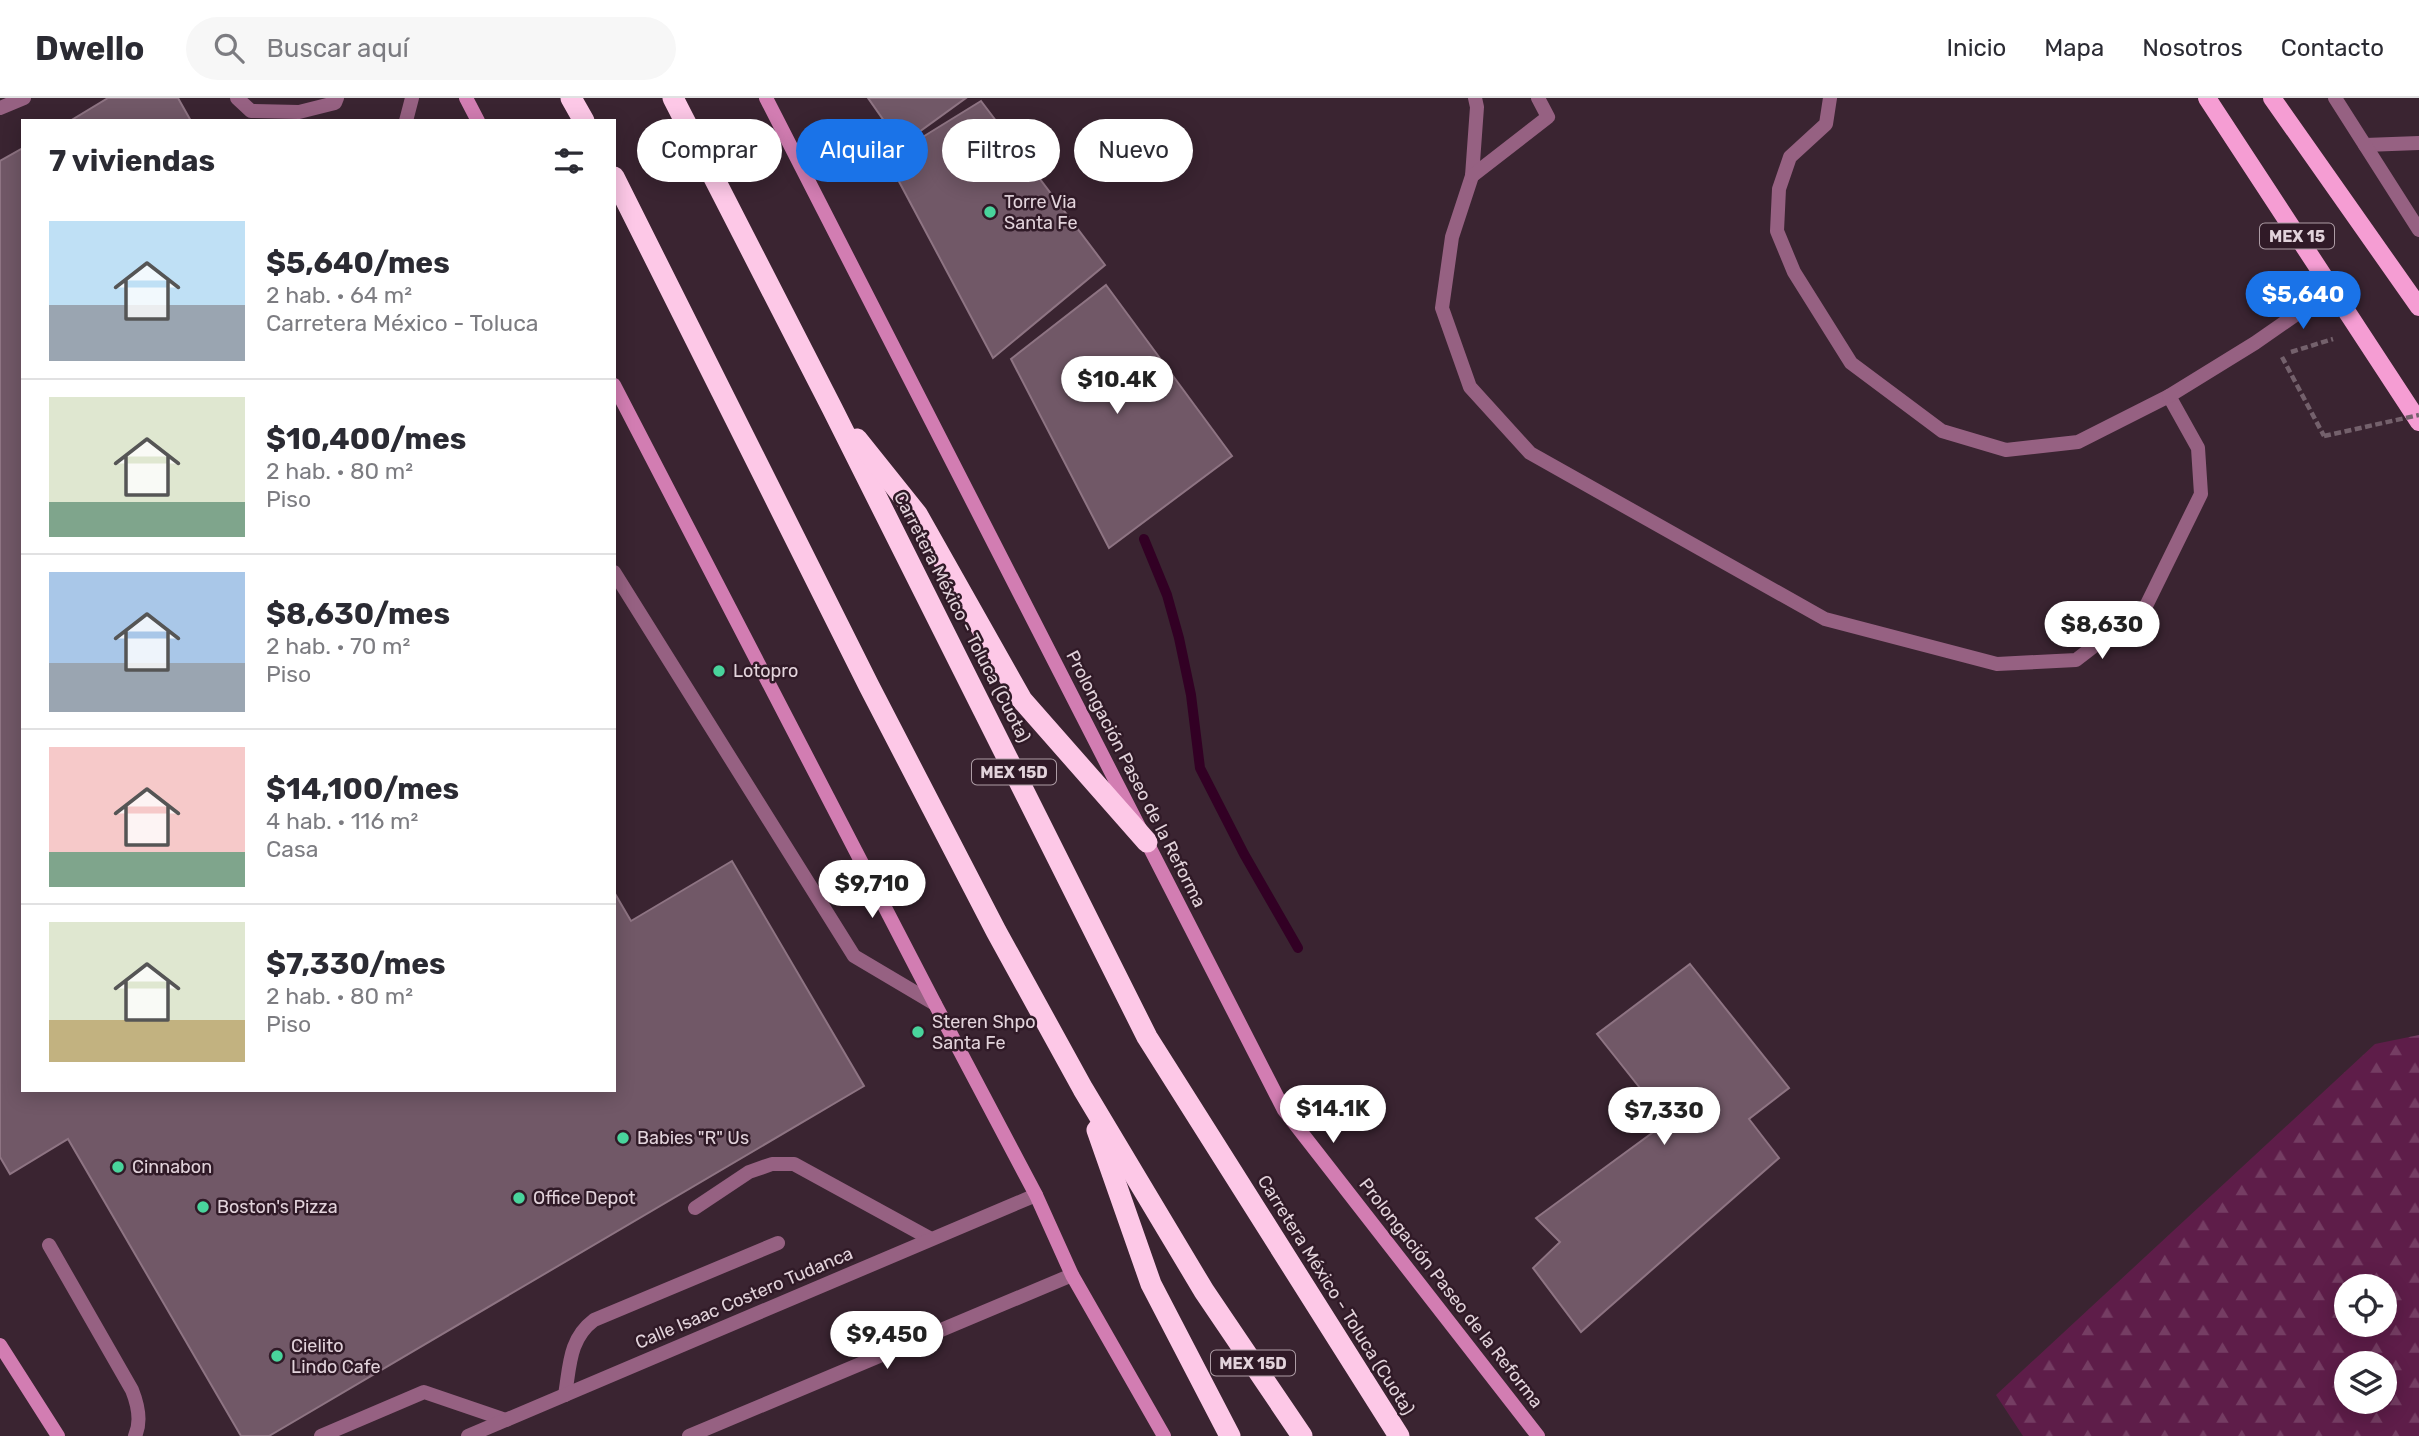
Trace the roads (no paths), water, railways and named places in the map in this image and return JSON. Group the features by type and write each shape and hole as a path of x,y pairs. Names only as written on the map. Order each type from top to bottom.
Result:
{"highway":[{"path":"571,98 583,119"},
{"name":"Carretera México - Toluca (Cuota)","path":"673,98 832,408 1147,1037 1399,1436"},
{"name":"MEX 15D","path":"616,181 863,674 996,931 1083,1089 1204,1291 1302,1436"},
{"path":"832,408 917,514 1022,700 1147,842"},
{"path":"1083,1089 1151,1284 1230,1436"}],"main road":[{"path":"466,98 476,119"},
{"name":"Prolongación Paseo de la Reforma","path":"766,98 1284,1110 1538,1436"},
{"name":"MEX 15","path":"2207,98 2419,422"},
{"name":"MEX 15","path":"2272,98 2419,307"},
{"path":"616,389 934,1004 1036,1195 1072,1275 1164,1436"},
{"path":"0,1345 58,1436"}],"street":[{"path":"0,108 24,98"},
{"path":"237,98 251,111 299,112 335,103 337,98"},
{"path":"406,119 412,98"},
{"path":"1475,98 1477,107 1472,176 1452,236 1442,308 1470,387 1530,453 1825,620 1997,664 2076,660 2146,606 2201,494 2198,447 2169,397"},
{"path":"1472,176 1548,117 1538,98"},
{"path":"1830,98 1826,124 1790,157 1779,189 1777,231 1794,272 1851,363 1942,431 2006,450 2078,442 2169,397 2255,343 2331,290"},
{"path":"2335,98 2419,230"},
{"path":"2365,145 2419,144"},
{"path":"616,575 854,956 934,1004"},
{"path":"695,1208 750,1172 772,1164 794,1164 931,1239"},
{"name":"Calle Isaac Costero Tudanca","path":"468,1436 1036,1195"},
{"path":"565,1395 574,1344 582,1329 594,1320 778,1244"},
{"path":"49,1245 132,1390 139,1408 138,1432 135,1436"},
{"path":"689,1436 1072,1275"},
{"path":"321,1436 424,1392 506,1420"}],"waterway":[{"path":"1144,539 1167,595 1179,638 1191,695 1200,768 1244,854 1298,948"}],"place":[{"name":"Torre Via Santa Fe","path":"990,212"},
{"name":"Lotopro","path":"719,671"},
{"name":"Steren Shpo Santa Fe","path":"918,1032"},
{"name":"Babies \"R\" Us","path":"623,1138"},
{"name":"Cinnabon","path":"118,1167"},
{"name":"Office Depot","path":"519,1198"},
{"name":"Boston's Pizza","path":"203,1207"},
{"name":"Cielito Lindo Cafe","path":"277,1356"}]}
